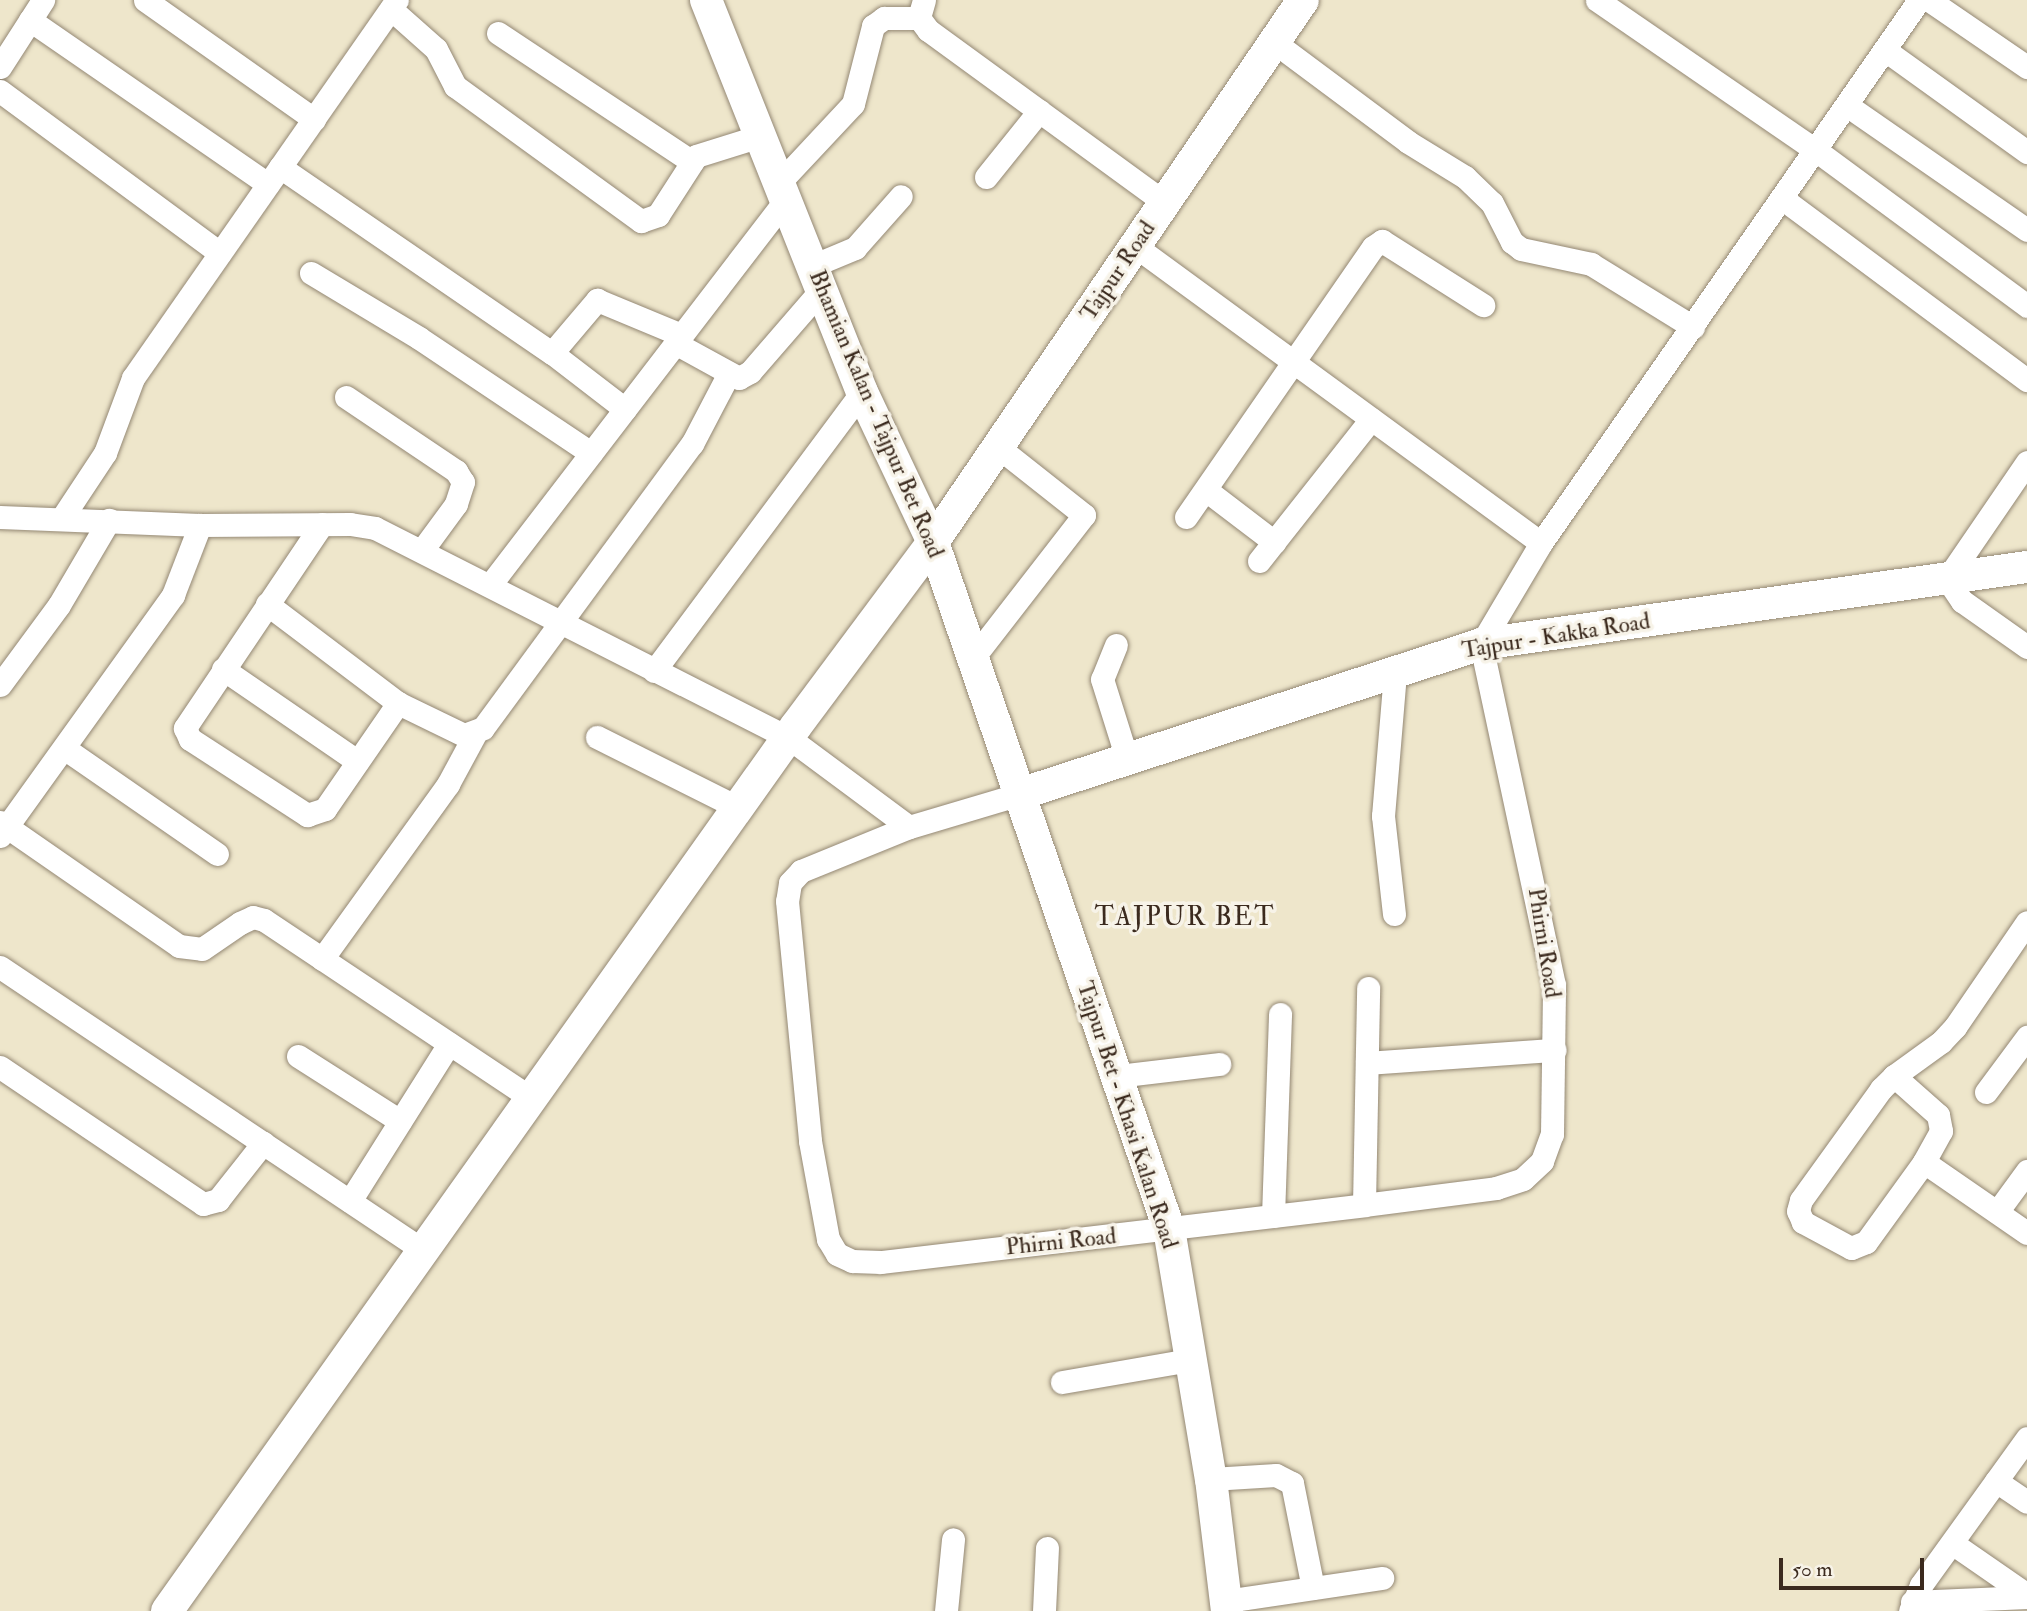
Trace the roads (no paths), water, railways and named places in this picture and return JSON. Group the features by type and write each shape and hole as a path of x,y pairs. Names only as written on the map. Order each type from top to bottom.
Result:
{"street":[{"path":"0,67 43,0"},
{"path":"145,0 314,119"},
{"name":"Bhamian Kalan - Tajpur Bet Road","path":"706,0 862,392 933,541 1020,793"},
{"name":"Tajpur Road","path":"167,1611 789,738 933,541 1303,0"},
{"path":"1597,0 1816,151 2027,306"},
{"path":"1481,644 1541,543 1848,106 1919,0"},
{"path":"1929,0 2027,68"},
{"path":"62,518 105,453 133,378 394,4 429,41 455,86 641,221 658,215 692,162 709,148 760,136"},
{"path":"490,584 678,339 782,191 853,104 873,26 884,19 921,9 928,30 1165,203"},
{"path":"30,20 552,353 625,409"},
{"path":"498,33 692,162"},
{"path":"1274,42 1408,142 1465,177 1492,203 1511,242 1521,249 1591,264 1693,327"},
{"path":"1885,50 2027,152"},
{"path":"0,91 220,253"},
{"path":"1848,106 2027,230"},
{"path":"986,177 1039,111"},
{"path":"552,353 597,300 678,339 728,375 739,378 750,372 817,278 855,248 901,196"},
{"path":"1783,199 2027,380"},
{"path":"1186,517 1373,247 1382,241 1483,305"},
{"path":"1135,246 1541,543"},
{"path":"311,273 419,338 591,453"},
{"path":"322,959 448,785 475,734 692,444 728,375"},
{"path":"654,671 862,392"},
{"path":"346,397 456,471 463,482 456,504 423,549"},
{"path":"1259,561 1371,419"},
{"path":"973,658 1084,515 998,447"},
{"path":"2027,462 1947,579 1962,601 2027,647"},
{"path":"1206,490 1274,542"},
{"path":"0,517 200,525 322,524 375,528 423,549 654,671 789,738 909,827"},
{"path":"0,685 59,605 109,520"},
{"path":"322,524 222,669 185,728 190,739 307,815 318,815 398,703"},
{"path":"200,525 173,595 64,748 2,829 179,946 202,949 253,917 322,959 531,1099"},
{"name":"Tajpur - Kakka Road","path":"1020,793 1481,644 2027,567"},
{"path":"267,604 398,703 464,735 475,734"},
{"name":"Phirni Road","path":"1020,793 909,827 801,871 790,883 787,901 810,1141 828,1239 837,1254 852,1261 881,1262 1169,1230 1496,1188 1523,1179 1542,1161 1552,1134 1554,985 1545,931 1481,644"},
{"path":"1116,645 1102,678 1127,759"},
{"path":"222,669 357,761"},
{"path":"1394,914 1383,816 1395,672"},
{"path":"597,737 739,808"},
{"path":"64,748 217,854"},
{"name":"Tajpur Bet - Khasi Kalan Road","path":"1020,793 1169,1230 1211,1479 1226,1606"},
{"path":"1894,1076 1941,1121 1924,1162 1860,1247 1843,1246 1803,1222 1798,1212 1801,1200 1894,1076 1955,1027 2027,922"},
{"path":"0,967 424,1251"},
{"path":"1364,1205 1368,988"},
{"path":"1273,1216 1280,1014"},
{"path":"1986,1092 2027,1037"},
{"path":"350,1201 449,1044"},
{"path":"1367,1063 1555,1050"},
{"path":"298,1056 400,1121"},
{"path":"1117,1076 1219,1064"},
{"path":"0,1067 203,1204 218,1200 263,1143"},
{"path":"1924,1162 2027,1233"},
{"path":"1997,1212 2027,1171"},
{"path":"1062,1382 1189,1360"},
{"path":"1911,1606 2027,1438"},
{"path":"1211,1479 1276,1475 1292,1483 1313,1588"},
{"path":"1996,1481 2027,1502"},
{"path":"946,1611 953,1539"},
{"path":"1952,1543 2027,1596"},
{"path":"1044,1611 1047,1548"},
{"path":"1226,1606 1313,1588 1381,1578"},
{"path":"1911,1606 2027,1596"}],"district":[{"name":"TAJPUR BET","path":"1185,918"}]}
